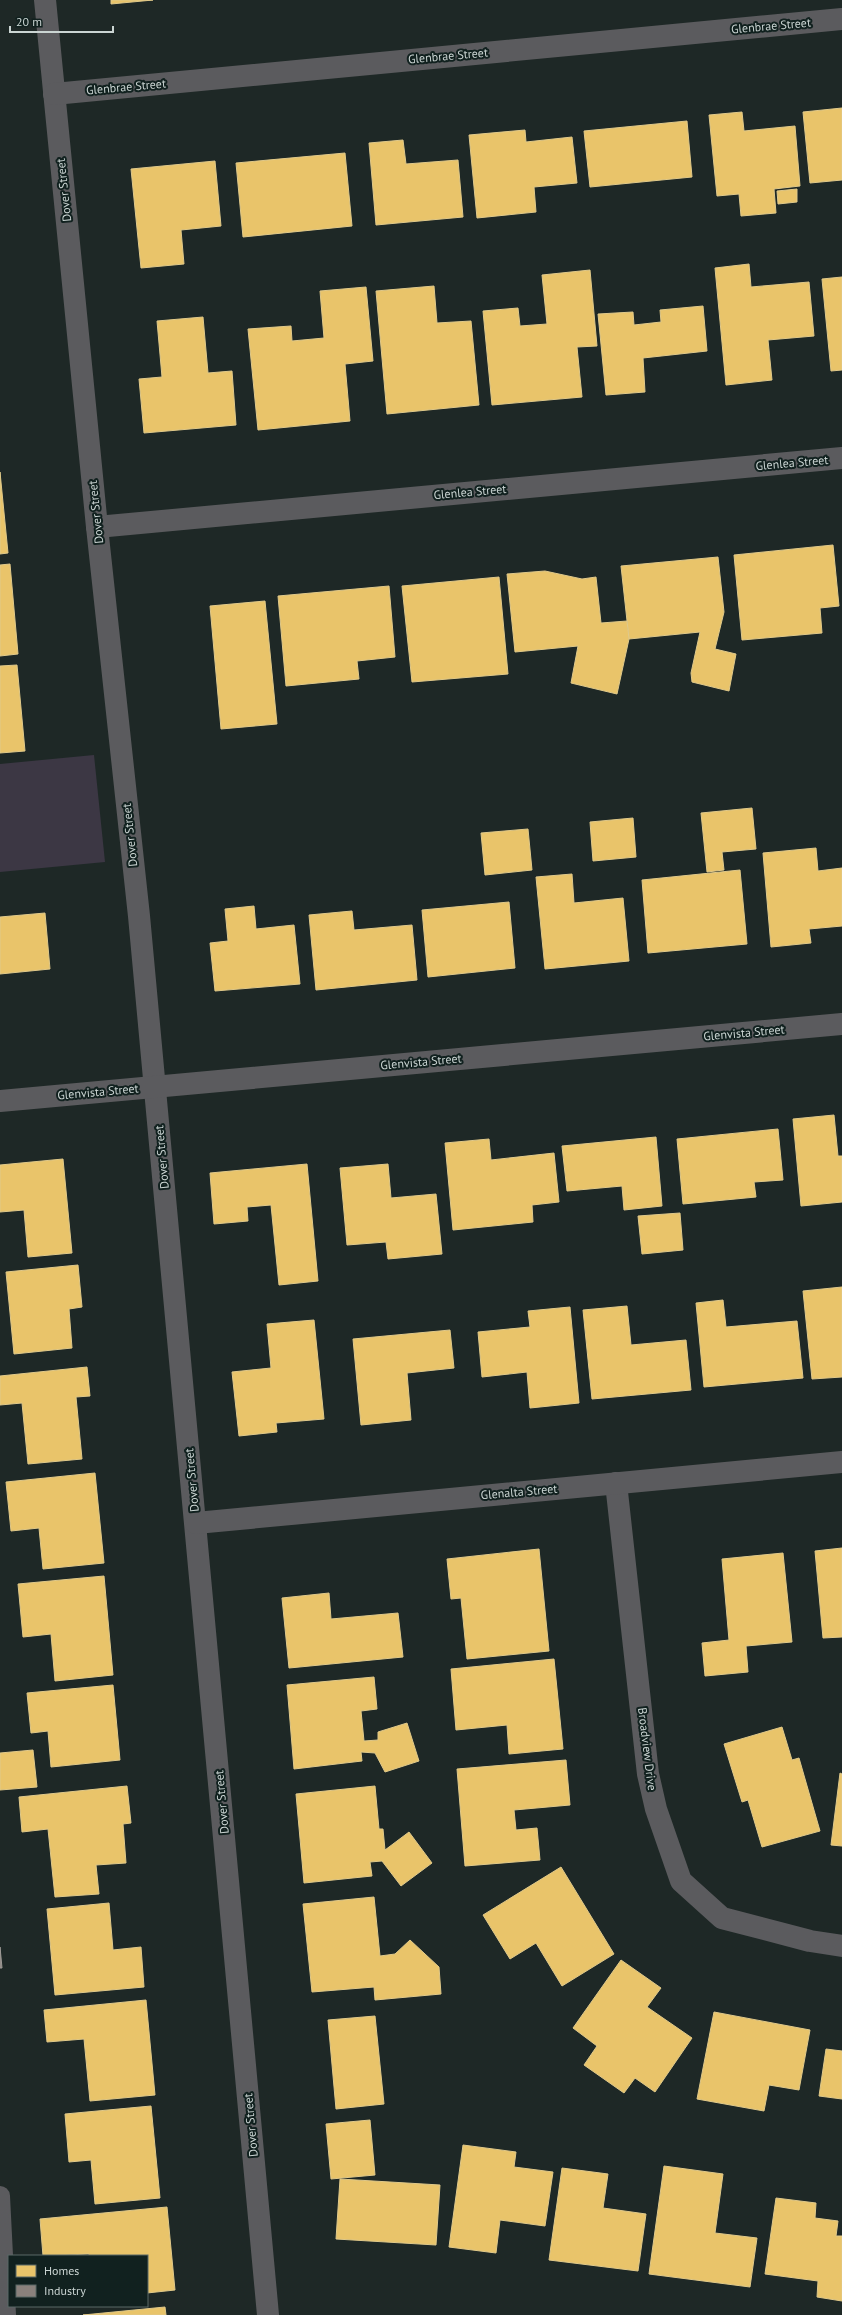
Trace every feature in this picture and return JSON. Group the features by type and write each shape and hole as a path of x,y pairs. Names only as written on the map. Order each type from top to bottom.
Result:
{"street":[{"name":"Dover Street","path":"45,0 97,527 156,1087 268,2315"},
{"name":"Glenbrae Street","path":"54,94 842,19"},
{"name":"Glenlea Street","path":"97,527 842,458"},
{"name":"Glenvista Street","path":"0,1101 842,1024"},
{"name":"Glenalta Street","path":"196,1523 842,1462"},
{"name":"Broadview Drive","path":"616,1483 648,1774 656,1809 680,1881 722,1918 810,1941 842,1946"}],"lane":[{"path":"0,2196 6,2315"}],"shaded area":[{"path":"94,755 105,862 0,872 0,764"}],"building: Homes":[{"path":"111,0 153,0 111,4"},
{"path":"842,108 842,180 810,183 803,112"},
{"path":"742,112 744,131 795,126 800,186 774,189 776,213 741,216 739,194 717,196 709,115"},
{"path":"687,121 692,177 590,187 584,131"},
{"path":"525,130 526,142 572,137 577,183 534,187 536,212 477,218 469,135"},
{"path":"403,140 406,164 458,160 463,217 376,225 369,143"},
{"path":"345,153 352,226 243,237 236,163"},
{"path":"215,161 221,226 181,230 184,264 141,268 131,169"},
{"path":"797,189 797,202 778,204 777,191"},
{"path":"749,264 751,287 809,282 814,336 768,340 772,380 726,385 715,268"},
{"path":"590,270 597,346 577,347 582,397 492,405 483,311 518,308 520,326 547,324 542,275"},
{"path":"842,277 842,370 831,371 822,279"},
{"path":"434,286 437,323 471,321 479,405 387,414 376,291"},
{"path":"366,287 373,361 345,364 350,421 258,430 248,329 291,326 292,341 324,338 320,291"},
{"path":"703,306 707,351 643,358 645,392 606,395 598,314 633,312 634,325 661,322 660,310"},
{"path":"203,317 208,373 232,371 236,425 144,433 139,379 162,377 157,321"},
{"path":"0,472 8,553 0,554"},
{"path":"833,545 839,606 820,608 822,633 742,640 734,555"},
{"path":"718,557 724,612 715,649 736,654 729,691 692,682 691,673 700,632 629,639 621,566"},
{"path":"10,564 18,654 0,656 0,565"},
{"path":"545,571 582,579 596,577 601,623 627,621 629,639 617,694 571,683 578,646 515,652 507,574"},
{"path":"499,577 508,674 412,682 402,586"},
{"path":"389,586 395,657 357,661 359,679 286,686 278,596"},
{"path":"265,601 277,724 221,729 210,606"},
{"path":"17,665 25,751 0,753 0,666"},
{"path":"752,808 756,849 722,852 724,870 707,872 701,813"},
{"path":"633,818 636,857 593,861 590,822"},
{"path":"528,829 532,870 485,875 481,833"},
{"path":"816,848 818,871 842,868 842,926 809,929 811,943 771,947 763,853"},
{"path":"740,870 747,944 648,953 642,880"},
{"path":"572,874 574,903 623,898 629,961 545,969 536,877"},
{"path":"509,902 515,968 428,977 422,910"},
{"path":"254,906 256,929 294,925 300,984 215,991 210,943 228,941 225,909"},
{"path":"352,911 354,930 412,925 417,980 316,990 309,915"},
{"path":"45,913 50,969 0,974 0,917"},
{"path":"834,1115 838,1156 842,1156 842,1202 801,1206 793,1119"},
{"path":"778,1129 783,1180 754,1182 756,1197 683,1204 677,1139"},
{"path":"656,1137 662,1206 624,1210 622,1186 567,1191 562,1146"},
{"path":"489,1139 491,1160 554,1153 559,1202 532,1205 533,1222 453,1230 445,1143"},
{"path":"63,1159 72,1253 28,1257 24,1210 0,1212 0,1165"},
{"path":"307,1164 318,1281 279,1285 271,1205 247,1207 248,1221 214,1224 210,1173"},
{"path":"388,1164 391,1198 436,1194 442,1254 388,1259 386,1242 347,1245 340,1168"},
{"path":"680,1213 683,1250 642,1254 638,1216"},
{"path":"78,1265 82,1307 69,1309 72,1348 14,1354 6,1272"},
{"path":"842,1287 842,1377 812,1379 803,1291"},
{"path":"723,1300 726,1327 797,1321 803,1378 704,1387 696,1303"},
{"path":"627,1306 631,1345 686,1340 691,1390 592,1399 583,1310"},
{"path":"570,1307 579,1403 530,1408 527,1372 482,1377 478,1332 530,1327 528,1311"},
{"path":"314,1320 324,1419 276,1423 277,1432 239,1436 232,1372 271,1368 267,1324"},
{"path":"450,1330 454,1368 407,1373 411,1420 361,1425 353,1339"},
{"path":"87,1367 90,1396 76,1397 82,1459 28,1464 22,1403 0,1405 0,1376"},
{"path":"95,1473 104,1563 43,1569 39,1528 11,1531 6,1482"},
{"path":"842,1548 842,1637 823,1638 815,1551"},
{"path":"539,1549 549,1651 467,1659 461,1598 451,1599 447,1559"},
{"path":"783,1553 792,1642 746,1646 748,1672 705,1676 702,1643 729,1640 722,1559"},
{"path":"104,1576 113,1675 55,1681 51,1634 23,1637 18,1584"},
{"path":"329,1593 331,1619 398,1613 403,1657 289,1668 282,1598"},
{"path":"554,1659 563,1749 509,1754 507,1725 456,1730 451,1669"},
{"path":"374,1677 377,1709 361,1711 364,1741 378,1740 378,1732 407,1723 419,1761 385,1772 375,1753 361,1752 362,1761 294,1769 287,1685"},
{"path":"113,1685 120,1760 51,1767 48,1731 31,1733 27,1693"},
{"path":"782,1727 792,1760 799,1758 820,1831 762,1847 748,1800 742,1802 724,1744"},
{"path":"33,1750 37,1787 0,1790 0,1753"},
{"path":"566,1760 570,1805 514,1810 516,1830 537,1828 540,1860 465,1866 457,1769"},
{"path":"840,1773 842,1774 842,1846 831,1845"},
{"path":"127,1786 131,1823 123,1824 126,1863 96,1865 99,1894 55,1897 48,1829 22,1832 19,1797"},
{"path":"375,1786 379,1829 383,1829 385,1850 409,1832 432,1863 401,1886 382,1861 370,1862 372,1876 304,1883 296,1794"},
{"path":"561,1867 614,1954 562,1986 536,1943 510,1959 483,1915"},
{"path":"374,1897 380,1956 395,1954 410,1940 439,1967 441,1994 375,2000 374,1987 312,1992 303,1904"},
{"path":"109,1903 113,1950 141,1947 144,1987 55,1995 47,1909"},
{"path":"621,1960 661,1988 647,2007 692,2038 655,2092 635,2078 624,2093 584,2065 597,2046 573,2028"},
{"path":"146,2000 155,2095 90,2101 84,2039 47,2042 44,2010"},
{"path":"714,2012 810,2030 799,2090 769,2085 764,2111 697,2099"},
{"path":"375,2016 384,2104 336,2109 328,2020"},
{"path":"826,2049 842,2051 842,2099 819,2096"},
{"path":"151,2106 160,2198 95,2204 91,2160 69,2162 65,2114"},
{"path":"370,2120 375,2175 331,2179 326,2124"},
{"path":"463,2145 516,2152 514,2167 553,2172 545,2226 500,2220 496,2253 449,2247"},
{"path":"664,2166 723,2174 715,2233 757,2238 750,2287 649,2274"},
{"path":"562,2168 608,2174 603,2208 646,2214 638,2271 549,2260"},
{"path":"340,2179 440,2185 436,2245 336,2239"},
{"path":"776,2198 816,2203 815,2218 838,2221 836,2236 842,2236 842,2301 817,2297 818,2281 765,2274"},
{"path":"167,2207 175,2290 148,2293 148,2255 43,2255 40,2219"},
{"path":"165,2307 166,2315 83,2315"}],"building: Industry":[{"path":"0,1947 2,1968 0,1968"}]}
